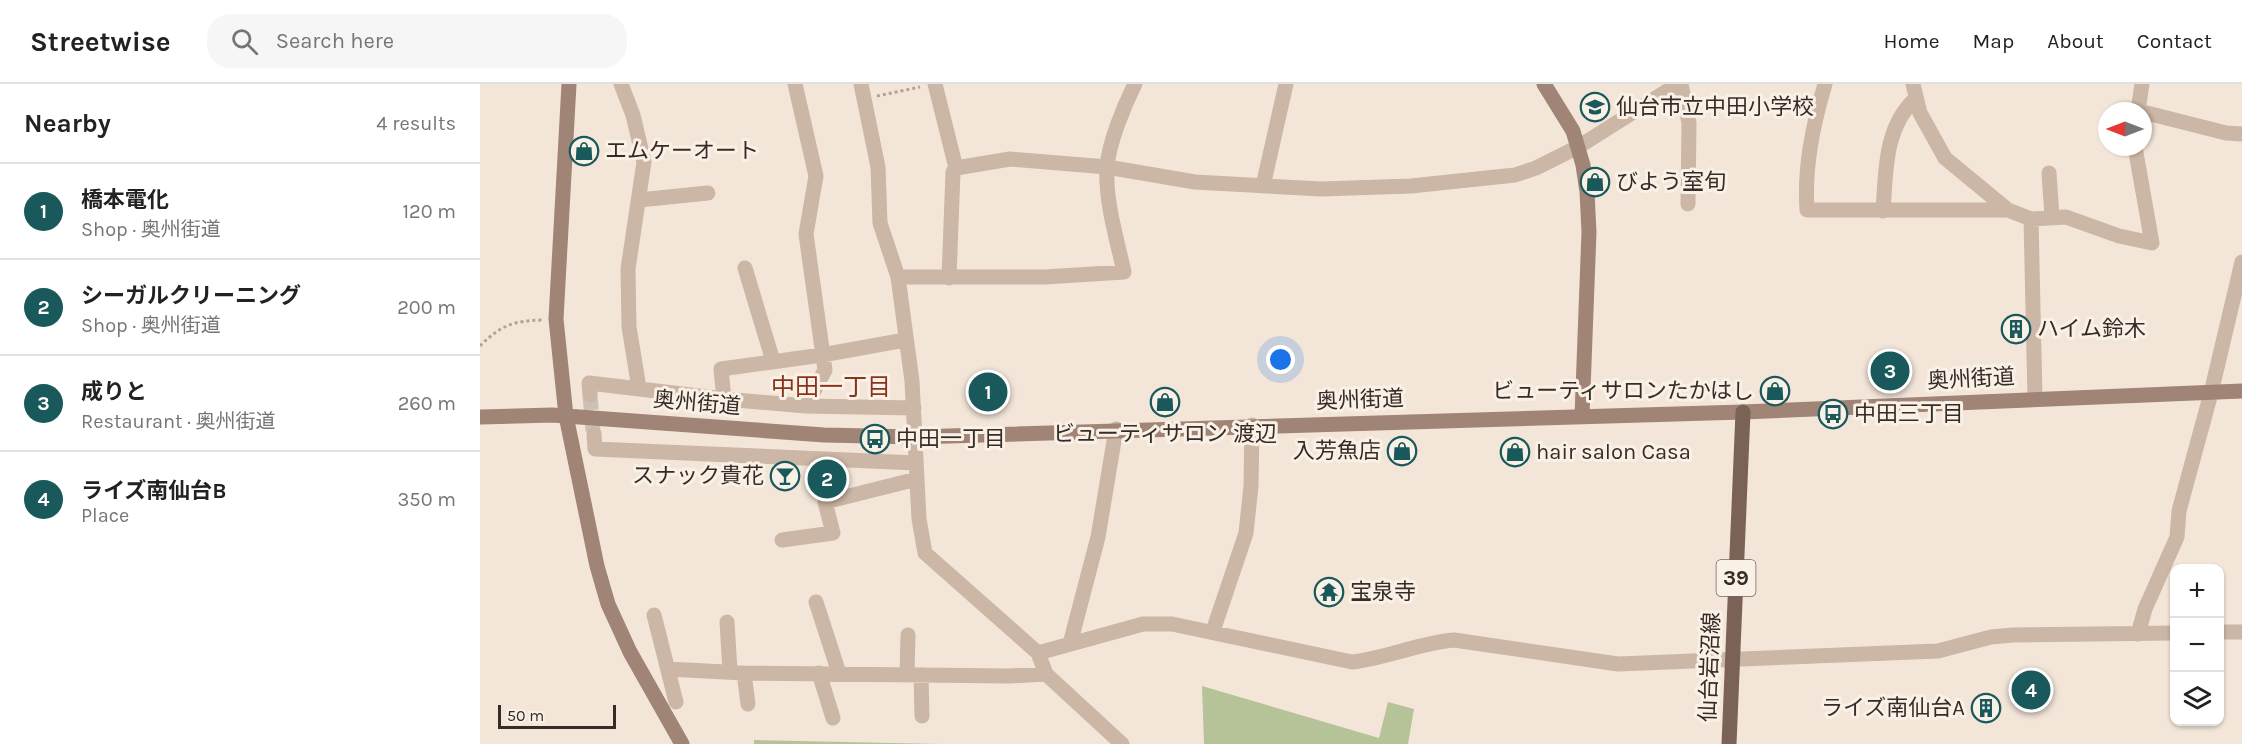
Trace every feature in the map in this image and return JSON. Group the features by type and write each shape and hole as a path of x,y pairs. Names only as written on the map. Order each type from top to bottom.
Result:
{"main road":[{"path":"569,84 556,319 559,416 608,604 630,652 682,744"},
{"path":"1544,84 1573,131 1583,165 1587,192 1589,232 1582,416"},
{"name":"奥州街道","path":"480,417 559,416 814,435 915,437 1116,429 1743,412 2242,391"},
{"name":"仙台岩沼線","path":"1729,744 1743,412"}],"street":[{"path":"621,84 633,115 644,162 628,269 629,327 639,388"},
{"path":"795,84 816,176 806,234 825,370 806,406"},
{"path":"861,84 878,167 880,223 898,277 914,408 919,519 925,553 1038,653 1046,674 1122,744"},
{"path":"898,277 1045,277 1124,272 1111,207 1107,167 1114,136 1135,84"},
{"path":"1263,186 1286,84"},
{"path":"949,278 952,172 956,168 1010,159 1107,167 1195,182 1321,189 1411,186 1515,175 1536,168 1578,147 1679,84 1689,123 1688,204"},
{"path":"1825,84 1812,128 1806,192 1808,210 2008,210"},
{"path":"2139,102 2142,84"},
{"path":"927,85 956,168"},
{"path":"1883,211 1887,160 1894,128 1914,92"},
{"path":"1914,92 1932,136 1945,158 2008,210 2031,219 2066,217 2080,220 2119,236 2152,243 2137,156"},
{"path":"2152,114 2226,133 2242,134"},
{"path":"2049,173 2052,217"},
{"path":"639,200 708,193"},
{"path":"2031,219 2035,398"},
{"path":"2138,634 2145,609 2177,537 2179,512 2211,393 2242,262"},
{"path":"746,268 773,361"},
{"path":"724,399 721,369 822,355 905,340"},
{"path":"590,395 589,383 806,406 914,408"},
{"path":"1213,631 1246,533 1251,486 1252,425"},
{"path":"1070,644 1098,537 1116,429"},
{"path":"594,434 595,449 916,463"},
{"path":"782,540 833,533 825,502 917,479"},
{"path":"816,602 839,673"},
{"path":"654,615 676,702"},
{"path":"727,622 737,672 748,704"},
{"path":"1038,653 1143,624 1172,624 1213,631 1352,662 1376,660 1431,642 1454,640 1618,664 1938,651 1991,637 2013,635 2170,633"},
{"path":"2224,632 2242,632"},
{"path":"908,635 922,716"},
{"path":"668,669 914,675 1046,674"},
{"path":"819,673 833,718"}],"path":[{"path":"864,100 927,85"},
{"path":"480,346 497,331 517,321 556,319"}],"green space":[{"path":"1202,686 1379,738 1388,702 1414,709 1408,744 1204,744"},
{"path":"754,740 941,744 754,744"}],"tunnel":[{"path":"590,395 593,431"}],"place":[{"name":"仙台市立中田小学校","path":"1595,107"},
{"name":"エムケーオート","path":"584,151"},
{"name":"びよう室旬","path":"1595,182"},
{"name":"ハイム鈴木","path":"2016,329"},
{"name":"成りと","path":"1890,371"},
{"name":"ビューティサロンたかはし","path":"1775,391"},
{"name":"橋本電化","path":"988,392"},
{"name":"ビューティサロン 渡辺","path":"1165,402"},
{"name":"中田三丁目","path":"1833,414"},
{"name":"中田一丁目","path":"875,439"},
{"name":"入芳魚店","path":"1402,451"},
{"name":"hair salon Casa","path":"1515,452"},
{"name":"スナック貴花","path":"785,476"},
{"name":"シーガルクリーニング","path":"827,479"},
{"name":"宝泉寺","path":"1329,592"},
{"name":"ライズ南仙台B","path":"2031,690"},
{"name":"ライズ南仙台A","path":"1986,708"}],"district":[{"name":"中田一丁目","path":"831,387"}]}
